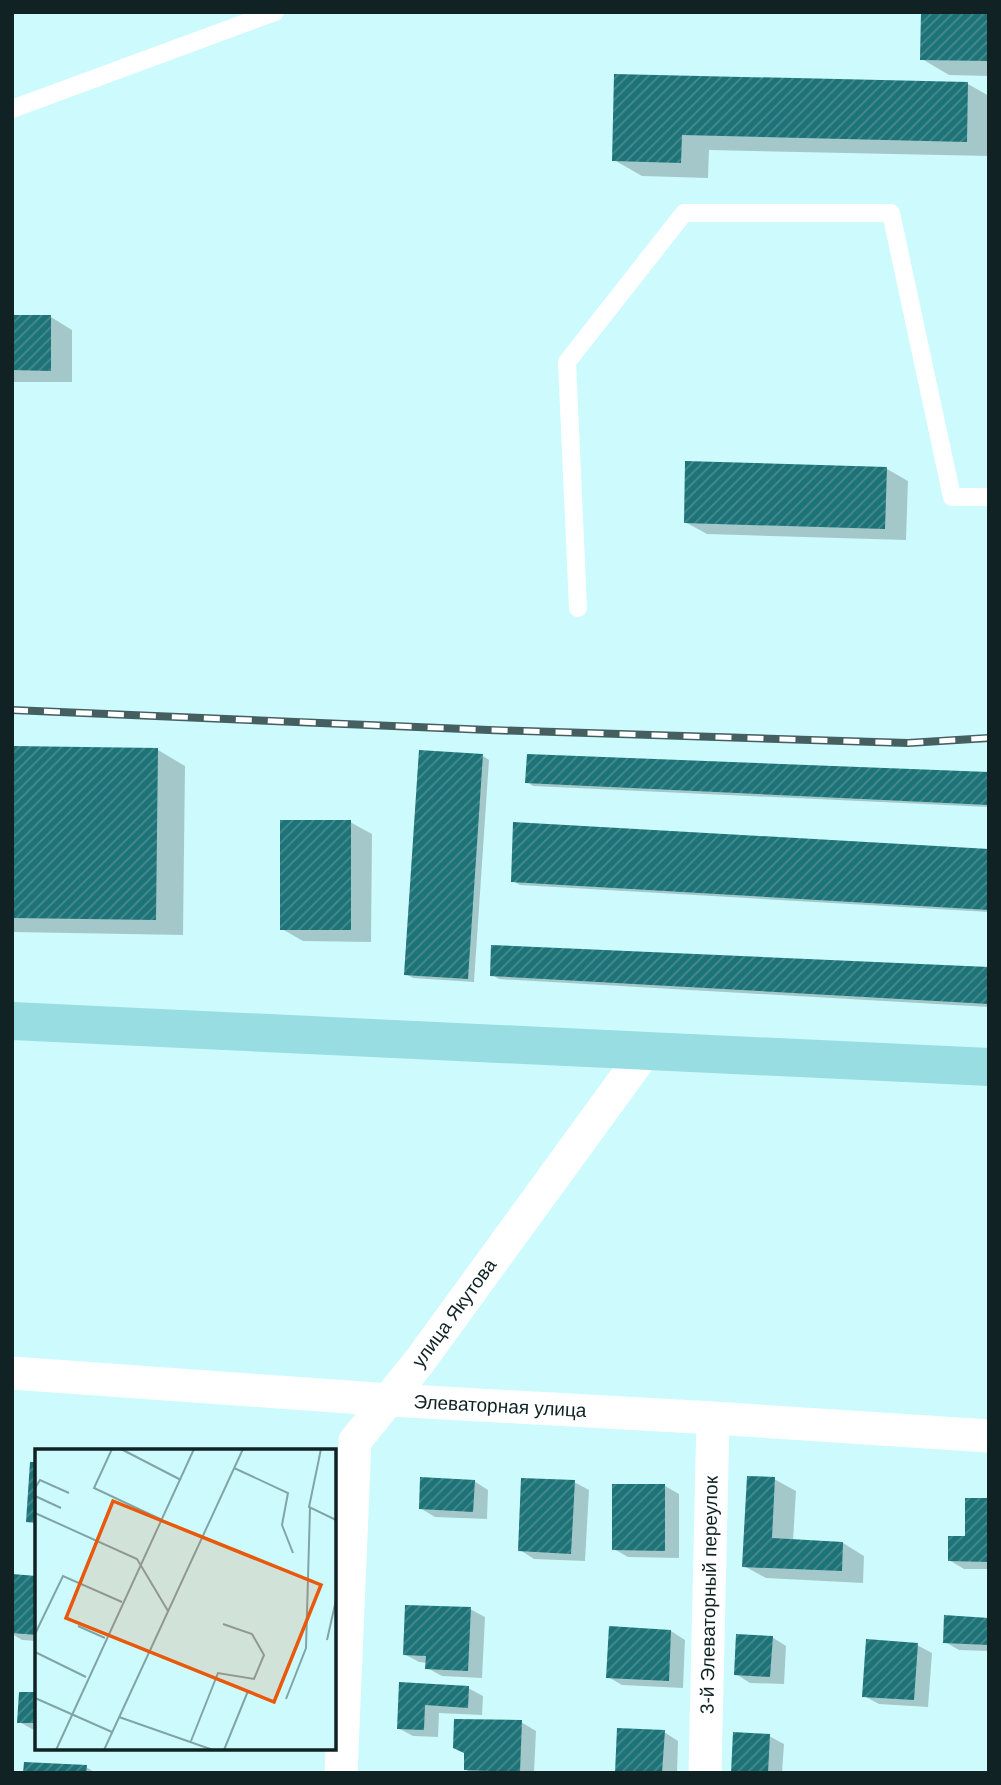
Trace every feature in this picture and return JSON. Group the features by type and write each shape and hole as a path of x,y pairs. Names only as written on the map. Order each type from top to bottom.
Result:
{"main road":[{"path":"12,1021 989,1067"}],"street":[{"name":"улица Якутова","path":"341,1773 355,1441 419,1362 646,1050"},
{"name":"Элеваторная улица","path":"12,1373 390,1400 989,1436"},
{"name":"3-й Элеваторный переулок","path":"705,1773 713,1418"}],"lane":[{"path":"12,109 275,12"},
{"path":"578,608 567,362 684,213 891,213 952,497 989,497"}],"building":[{"path":"921,12 989,12 989,61 920,60"},
{"path":"614,74 968,82 967,142 682,135 681,163 612,161"},
{"path":"12,315 51,315 51,371 12,370"},
{"path":"685,461 887,467 885,529 684,523"},
{"path":"12,746 158,748 156,920 12,918"},
{"path":"419,750 483,754 468,979 404,975"},
{"path":"527,754 989,772 989,805 525,783"},
{"path":"280,820 351,820 351,930 280,930"},
{"path":"513,822 989,849 989,910 511,882"},
{"path":"491,945 989,967 989,1004 490,976"},
{"path":"30,1462 35,1462 35,1523 26,1522"},
{"path":"747,1476 775,1477 772,1538 843,1542 842,1571 742,1567"},
{"path":"420,1477 475,1480 473,1512 419,1509"},
{"path":"521,1478 575,1480 571,1554 518,1551"},
{"path":"612,1484 665,1484 665,1551 612,1550"},
{"path":"965,1498 989,1498 989,1562 948,1561 948,1536 965,1536"},
{"path":"12,1574 35,1576 35,1635 12,1633"},
{"path":"405,1605 471,1607 468,1671 425,1669 426,1656 403,1655"},
{"path":"944,1615 989,1618 989,1645 943,1643"},
{"path":"609,1626 671,1630 669,1681 606,1678"},
{"path":"736,1634 773,1636 770,1677 734,1675"},
{"path":"866,1639 918,1643 914,1700 862,1697"},
{"path":"399,1682 469,1686 468,1708 425,1705 424,1730 397,1729"},
{"path":"19,1692 35,1692 35,1723 17,1723"},
{"path":"454,1719 522,1720 520,1772 464,1770 464,1753 453,1748"},
{"path":"617,1728 665,1730 662,1773 615,1773"},
{"path":"733,1732 770,1734 768,1773 731,1773"},
{"path":"24,1762 87,1765 86,1773 23,1773"}],"railway":[{"path":"12,710 489,730 908,743 989,738"}]}
